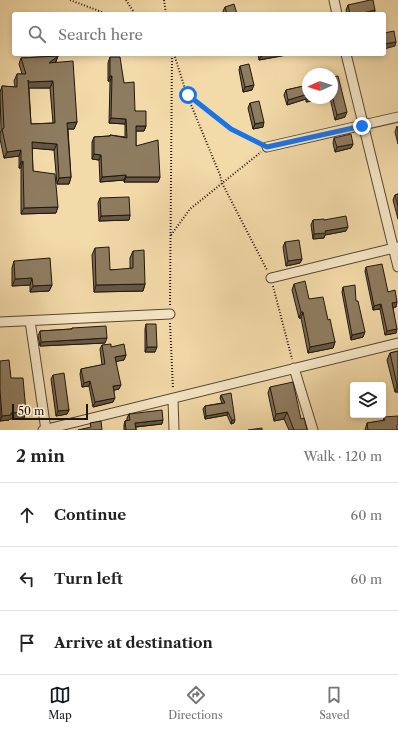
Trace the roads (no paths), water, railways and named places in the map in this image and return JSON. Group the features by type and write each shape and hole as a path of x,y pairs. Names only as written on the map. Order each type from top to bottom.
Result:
{"street":[{"path":"334,0 337,12"},
{"path":"346,56 362,126 396,247 398,268"},
{"path":"267,147 398,117"},
{"path":"271,278 396,247"},
{"path":"0,322 30,322 170,314"},
{"path":"30,322 45,430 237,384 294,368 398,343"},
{"path":"294,368 313,430"},
{"path":"173,399 174,430"}]}
